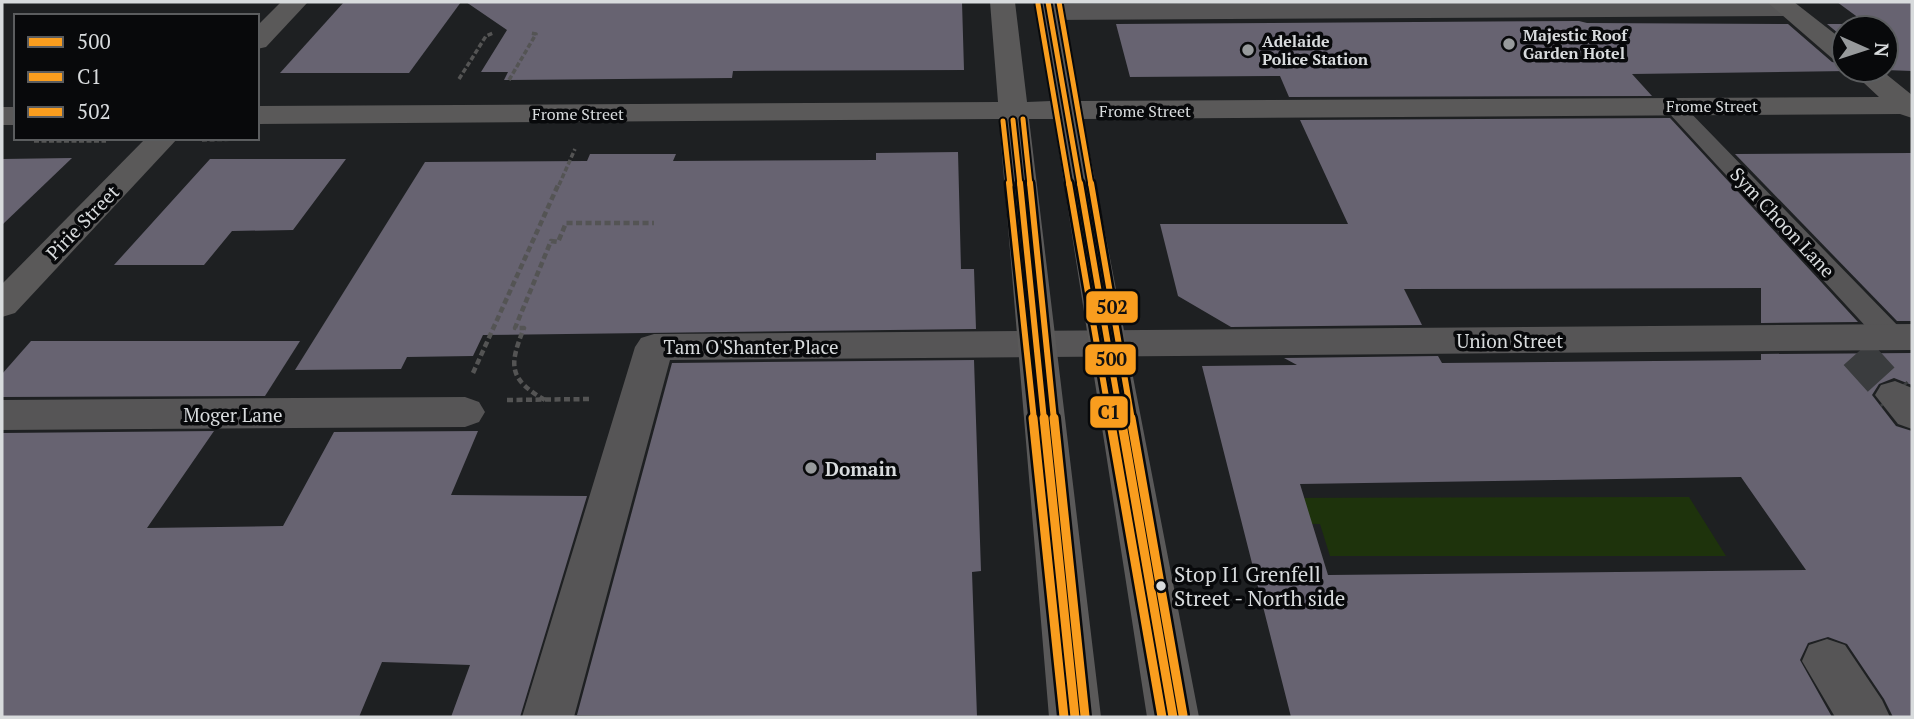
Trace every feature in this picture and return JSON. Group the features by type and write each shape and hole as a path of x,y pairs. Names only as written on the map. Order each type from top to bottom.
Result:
{"street":[{"path":"259,39 295,2"},
{"path":"1002,2 1075,717"},
{"path":"1173,717 1049,7 1783,5 1830,43"},
{"path":"1882,84 1911,106"},
{"name":"Frome Street","path":"259,115 1012,113 1911,106"},
{"name":"Pirie Street","path":"2,305 161,140"},
{"name":"Union Street","path":"1107,344 1850,345 1902,337"},
{"name":"Tam O'Shanter Place","path":"548,717 654,347 1107,344"},
{"name":"Moger Lane","path":"2,415 465,412"},
{"path":"1827,661 1864,717"}],"lane":[{"name":"Sym Choon Lane","path":"1674,107 1902,337"}],"path":[{"path":"456,83 486,36 494,33"},
{"path":"507,83 536,34 531,33"},
{"path":"479,361 575,149"},
{"path":"545,400 525,390 515,378 512,365 524,328 515,328 551,241 558,242 566,223 654,223"},
{"path":"465,412 478,400 638,399"}],"green space":[{"path":"1689,497 1726,556 1330,556 1320,524 1249,523 1243,498"}],"building":[{"path":"344,2 461,2 409,73 280,73"},
{"path":"466,2 962,2 964,70 733,71 732,78 504,80 508,72 481,72 507,30"},
{"path":"1837,2 1912,2 1912,71 1900,71 1900,14 1853,14"},
{"path":"1579,21 1788,24 1830,60 1830,71 1632,74 1652,96 1289,97 1280,76 1130,77 1116,24"},
{"path":"1670,118 1858,322 1761,323 1761,288 1404,289 1422,325 1231,327 1178,296 1160,224 1348,224 1300,120"},
{"path":"958,152 961,269 974,269 976,329 483,335 473,356 407,357 401,369 295,370 425,162 587,161 590,154 676,154 673,161 876,160 876,153"},
{"path":"1912,153 1912,321 1897,321 1735,154"},
{"path":"72,158 2,225 2,159"},
{"path":"210,159 346,159 293,230 232,231 204,265 114,265"},
{"path":"31,341 300,341 265,396 2,397 2,374"},
{"path":"1912,353 1912,385 1894,378 1879,384 1872,395 1896,426 1912,431 1912,717 1893,717 1847,644 1828,637 1808,643 1800,660 1832,717 1291,717 1202,366 1297,365 1284,358 1438,356 1442,363 1761,360 1761,354","holes":["1741,477 1806,570 1328,575 1300,484"]},
{"path":"974,360 981,571 972,572 977,717 577,715 672,363"},
{"path":"214,431 147,528 283,526 334,432 478,431 451,495 587,496 520,717 451,717 470,665 382,662 359,717 2,717 2,433"}],"tunnel":[{"path":"1857,353 1895,395"}],"transit line":[{"name":"500","path":"1048,2 1173,717"},
{"name":"502","path":"1059,2 1183,715"},
{"name":"C1","path":"1038,4 1162,717"},
{"name":"502","path":"1023,119 1085,716"},
{"name":"500","path":"1013,120 1075,717"},
{"name":"C1","path":"1003,121 1064,717"}],"place":[{"name":"Majestic Roof Garden Hotel","path":"1509,44"},
{"name":"Adelaide Police Station","path":"1248,50"},
{"name":"Domain","path":"811,468"},
{"name":"Stop I1 Grenfell Street - North side","path":"1161,586"}]}
